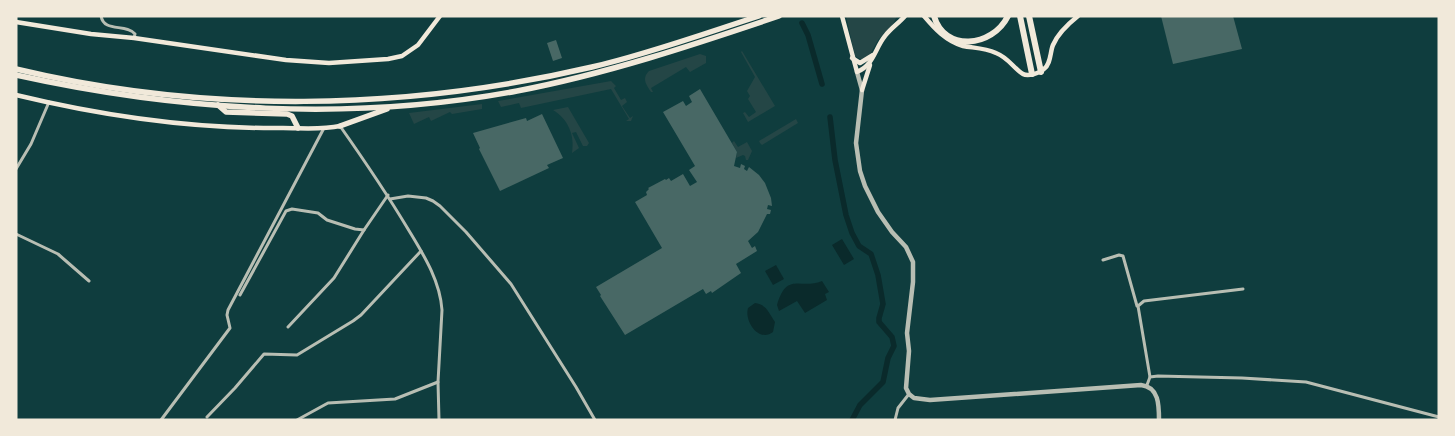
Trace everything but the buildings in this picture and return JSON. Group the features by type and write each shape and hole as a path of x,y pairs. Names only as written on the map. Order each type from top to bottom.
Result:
{"highway":[{"path":"16,69 115,87 218,98 308,102 393,98 513,83 592,67 649,52 759,16"},
{"path":"16,75 113,94 218,105 309,109 396,106 499,94 585,77 651,58 779,16"},
{"path":"934,16 944,32 956,39 970,42 978,41 994,34 1000,29 1008,16"},
{"path":"1020,16 1032,74"},
{"path":"1030,16 1041,72"},
{"path":"218,105 226,112 287,114 292,116 298,128"},
{"path":"340,126 396,106"}],"main road":[{"path":"16,22 301,62 341,62 388,59 405,54 418,45 440,16"},
{"path":"842,16 857,72 872,61"},
{"path":"891,29 899,16"},
{"path":"852,57 857,62 864,62 872,56 886,35 905,16"},
{"path":"924,16 936,30 949,40 963,46 994,52 1008,60 1022,74 1041,72 1046,68 1053,44 1078,16"},
{"path":"862,90 876,50"},
{"path":"16,95 120,115 172,122 252,128 324,128 340,126"}],"street":[{"path":"101,16 106,25 130,29 134,34 134,38"},
{"path":"857,72 862,90 856,143 860,171 878,212 892,232 906,247 913,262 913,282 907,333 909,351 906,388 909,394 914,398 930,400 1147,385 1151,387 1156,396 1159,420"},
{"path":"16,169 31,144 48,102"},
{"path":"340,126 389,197 433,272 441,298 438,382 439,420"},
{"path":"161,420 230,328 227,316 228,310 324,128"},
{"path":"288,327 334,278 364,230 389,197 408,196 426,198 440,206 466,232 511,284 595,420"},
{"path":"240,295 284,212 289,209 318,213 327,220 364,230"},
{"path":"16,234 58,254 89,281"},
{"path":"207,417 261,357 268,354 297,355 354,321 421,250"},
{"path":"1103,260 1119,255 1123,256 1138,306 1150,377 1147,385"},
{"path":"1138,306 1144,301 1243,289"},
{"path":"1150,377 1242,378 1306,382 1439,417"},
{"path":"298,420 328,403 396,399 438,382"},
{"path":"895,420 898,408 909,394"}],"shaded area":[{"path":"846,16 897,16 893,24 878,40 869,56 862,60 855,56"},
{"path":"742,51 775,106 748,122 743,113 745,112 749,117 756,112 748,99 750,96 747,91 755,77"},
{"path":"700,54 706,56 706,63 690,72 686,67 651,88 653,92 651,92 645,79 649,71"},
{"path":"611,81 616,86 614,88 621,100 625,98 627,102 622,106 630,118 633,116 631,121 626,121 629,119 611,89 521,108 519,103 501,107 498,101"},
{"path":"482,104 482,109 452,114 450,112 431,121 429,117 414,124 409,113"},
{"path":"568,107 589,143 587,146 583,146 576,132 572,133 579,148 572,153 573,146 569,128 563,118 553,110"},
{"path":"796,119 798,123 762,145 760,143 759,141"},
{"path":"734,141 738,147 747,142 752,151 748,160 743,155 736,158 737,152 732,143"},
{"path":"842,239 854,259 844,265 832,245"},
{"path":"776,265 784,279 773,285 765,271"},
{"path":"822,281 829,292 825,294 827,300 805,313 797,301 779,311 777,305 785,288 795,284"},
{"path":"755,303 765,307 775,322 773,332 768,335 758,333 750,324 747,313 748,308"}],"waterway":[{"path":"802,23 808,35 822,84"},
{"path":"830,117 835,160 846,215 859,246 871,254 878,275 883,304 879,322 892,337 894,346 888,358 883,382 860,405 852,420"}]}
